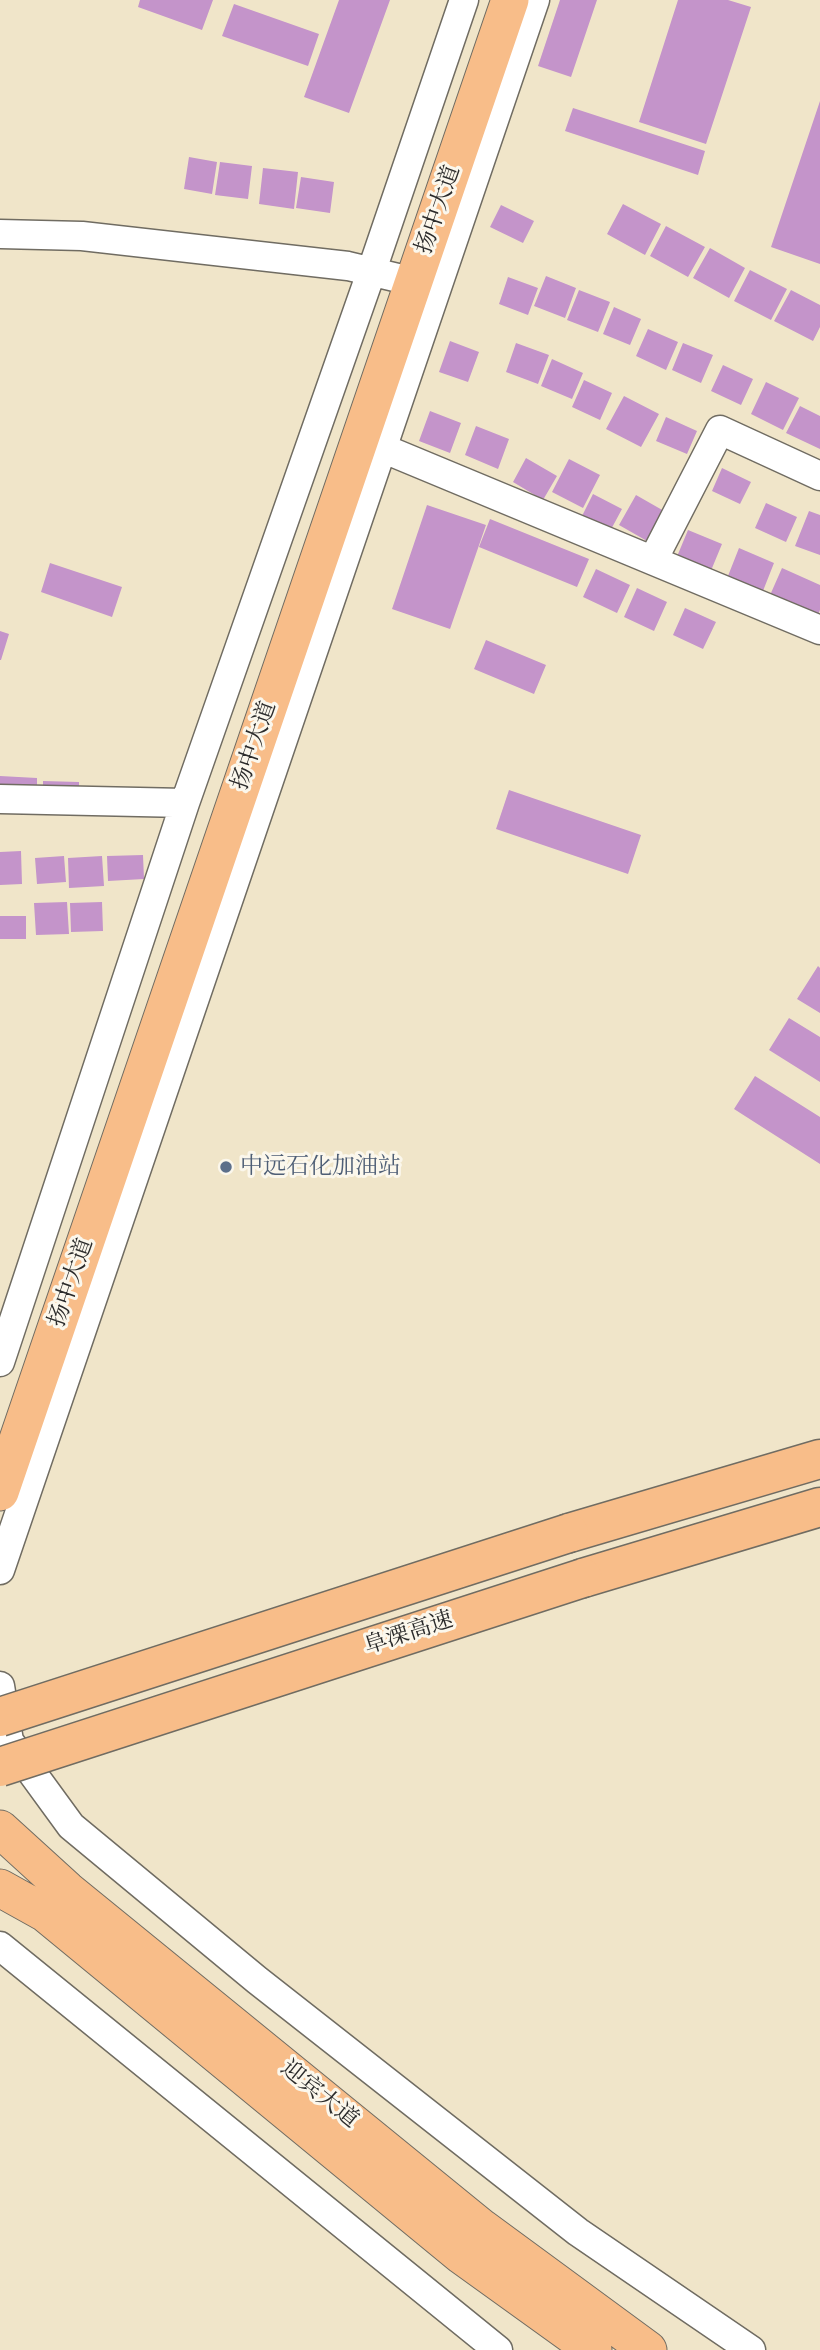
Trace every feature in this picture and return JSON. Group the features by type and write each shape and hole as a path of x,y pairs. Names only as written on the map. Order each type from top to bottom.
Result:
{"highway":[{"name":"阜溧高速","path":"0,1717 569,1533 820,1459"},
{"name":"阜溧高速","path":"0,1767 583,1578 820,1507"}],"main road":[{"name":"扬中大道","path":"0,1423 487,0"},
{"name":"扬中大道","path":"0,1492 369,413 394,276 510,0"},
{"name":"迎宾大道","path":"0,1829 66,1890 482,2228 648,2350"},
{"name":"迎宾大道","path":"0,1888 45,1913 461,2255 593,2350"}],"street":[{"path":"0,1362 185,803 394,276 464,0"},
{"path":"0,1570 535,0"},
{"path":"0,234 82,236 394,276"},
{"path":"369,413 389,423 382,448"},
{"path":"653,561 720,430 820,476"},
{"path":"382,448 820,630"},
{"path":"0,799 185,803"},
{"path":"0,1686 9,1741 71,1826 257,1980 578,2232 751,2350"},
{"path":"0,1946 498,2350"}],"building":[{"path":"140,0 213,0 202,30 138,7"},
{"path":"339,0 390,0 349,113 304,97"},
{"path":"560,0 597,0 571,77 538,66"},
{"path":"678,0 728,0 751,7 706,144 639,122"},
{"path":"234,4 319,34 308,66 222,36"},
{"path":"820,101 820,264 771,247"},
{"path":"573,108 705,151 698,175 565,131"},
{"path":"189,157 217,162 212,194 184,189"},
{"path":"220,162 252,166 248,199 215,195"},
{"path":"263,168 298,172 294,209 259,204"},
{"path":"301,177 334,182 330,213 296,208"},
{"path":"623,204 661,224 645,255 607,234"},
{"path":"501,205 534,221 523,243 490,227"},
{"path":"666,226 705,247 688,277 650,256"},
{"path":"710,248 745,268 729,298 693,278"},
{"path":"750,270 787,289 771,320 734,301"},
{"path":"546,276 576,288 565,318 534,306"},
{"path":"508,277 538,288 528,315 499,304"},
{"path":"579,290 610,302 598,332 567,320"},
{"path":"791,290 820,305 820,327 813,341 774,321"},
{"path":"614,307 641,319 630,345 603,334"},
{"path":"648,329 678,342 666,370 636,356"},
{"path":"450,341 479,352 468,382 439,372"},
{"path":"516,343 549,355 538,384 506,372"},
{"path":"683,343 713,355 701,383 672,370"},
{"path":"552,359 583,373 572,399 541,386"},
{"path":"723,365 753,379 741,405 711,391"},
{"path":"584,380 612,393 600,420 572,407"},
{"path":"766,382 799,398 783,430 751,414"},
{"path":"624,396 659,414 641,447 606,429"},
{"path":"800,406 820,416 820,449 786,433"},
{"path":"430,411 461,423 450,453 419,441"},
{"path":"666,417 697,431 687,454 656,441"},
{"path":"476,426 509,439 498,469 465,455"},
{"path":"526,458 557,476 543,500 513,482"},
{"path":"569,459 600,475 583,508 552,492"},
{"path":"722,468 751,482 740,504 712,491"},
{"path":"593,494 622,509 608,535 580,520"},
{"path":"636,495 671,515 654,545 619,525"},
{"path":"766,503 797,517 786,542 755,528"},
{"path":"427,505 486,525 450,629 392,609"},
{"path":"809,511 820,515 820,555 795,546"},
{"path":"490,519 589,559 577,587 479,547"},
{"path":"688,530 722,544 710,573 676,559"},
{"path":"739,548 774,563 761,596 726,581"},
{"path":"50,563 122,587 112,617 41,592"},
{"path":"782,568 820,585 820,610 815,622 767,602"},
{"path":"596,569 630,585 617,613 583,597"},
{"path":"637,588 667,602 654,631 624,617"},
{"path":"685,608 716,622 703,649 673,635"},
{"path":"0,631 9,634 1,660 0,660"},
{"path":"486,640 546,665 534,694 474,669"},
{"path":"0,776 37,778 37,793 0,791"},
{"path":"43,781 79,782 79,796 43,794"},
{"path":"509,790 641,835 628,874 496,829"},
{"path":"21,851 22,884 0,885 0,852"},
{"path":"143,855 144,879 108,881 107,856"},
{"path":"64,856 66,882 37,884 35,858"},
{"path":"102,856 104,886 69,888 68,858"},
{"path":"67,902 69,934 36,935 34,903"},
{"path":"102,902 103,931 71,932 70,903"},
{"path":"0,916 26,916 26,939 0,939"},
{"path":"818,966 820,968 820,1013 797,999"},
{"path":"789,1018 820,1037 820,1082 769,1050"},
{"path":"755,1076 820,1117 820,1164 734,1109"}],"place":[{"name":"中远石化加油站","path":"226,1167"}]}
